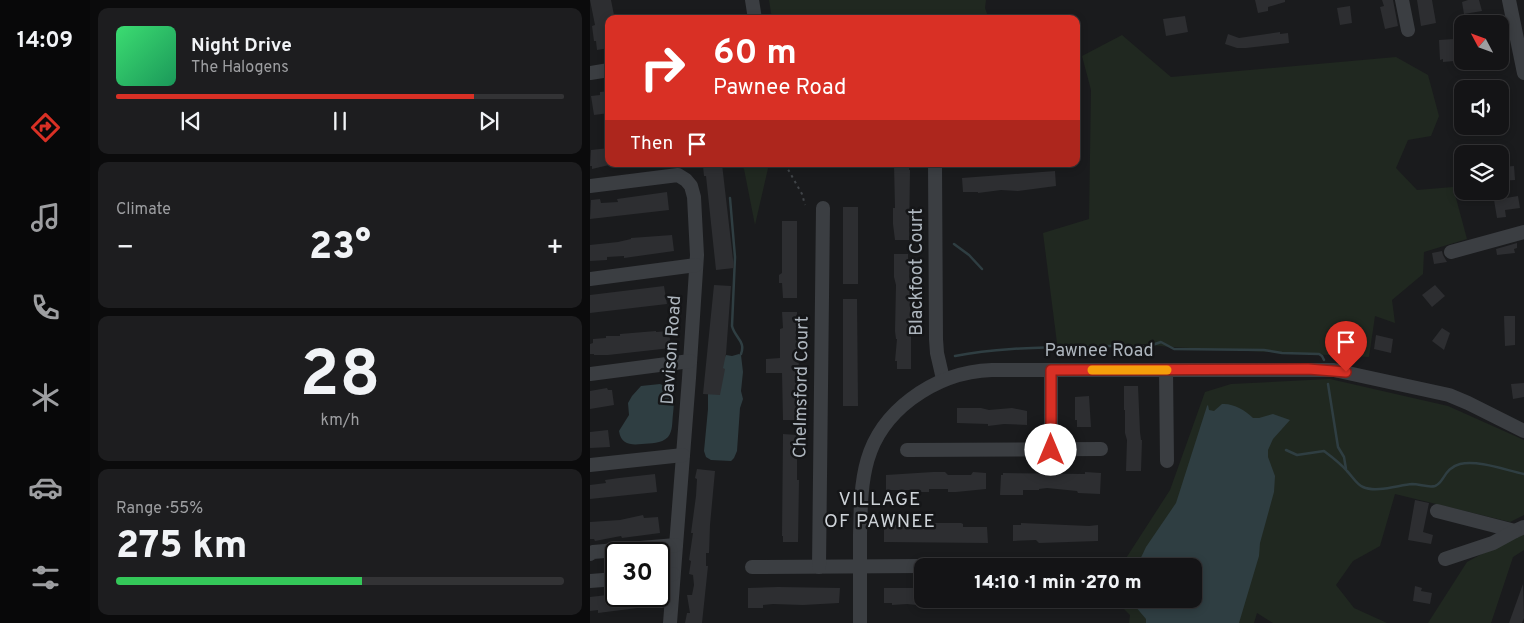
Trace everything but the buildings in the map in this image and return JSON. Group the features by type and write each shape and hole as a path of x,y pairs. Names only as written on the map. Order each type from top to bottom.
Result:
{"street":[{"path":"752,0 754,15"},
{"path":"1402,0 1408,30"},
{"path":"1509,0 1522,54 1524,73"},
{"path":"590,73 605,71"},
{"name":"Blackfoot Court","path":"935,167 936,339 943,379"},
{"name":"Davison Road","path":"590,186 678,175 691,186 694,197 696,265 670,623"},
{"name":"Chelmsford Court","path":"819,567 823,208"},
{"path":"1451,252 1524,232"},
{"path":"590,279 696,265"},
{"path":"590,374 690,361"},
{"name":"Pawnee Road","path":"860,623 861,491 871,447 878,434 900,408 918,394 943,379 976,371 1315,369 1340,371 1449,395 1524,431"},
{"path":"1051,370 1051,450"},
{"path":"1166,370 1166,461"},
{"path":"907,450 1101,449"},
{"path":"590,465 682,455"},
{"path":"1437,511 1520,529"},
{"path":"1445,559 1493,543 1520,529"},
{"path":"590,554 593,552 676,545"},
{"path":"752,567 914,566"},
{"path":"590,581 605,580"}],"path":[{"path":"787,167 802,194 805,205"}],"shaded area":[{"path":"769,0 986,0 985,8 988,15 771,15"},
{"path":"1122,35 1171,77 1396,57 1428,75 1439,116 1431,136 1408,140 1396,168 1417,190 1453,187 1454,200 1456,200 1467,239 1424,252 1423,274 1392,300 1395,323 1375,316 1369,357 1169,347 1145,344 1058,351 1043,233 1089,219 1091,90 1082,56"},
{"path":"742,167 768,167 755,225"},
{"path":"726,355 741,355 743,372 741,391 743,399 740,408 737,451 731,461 711,460 706,457 704,451 708,387"},
{"path":"1330,379 1448,406 1524,440 1524,515 1510,522 1395,494 1380,546 1353,561 1336,585 1354,608 1387,623 1273,623 1257,613 1254,623 1129,623 1130,615 1123,608 1202,608 1202,558 1126,558 1170,490 1205,392 1231,384"},
{"path":"660,384 670,388 672,391 674,407 670,435 656,443 634,444 624,442 619,431 629,415 628,403 632,396 641,386"},
{"path":"1222,404 1239,408 1253,418 1273,414 1290,420 1273,439 1268,450 1268,457 1275,476 1274,492 1260,543 1259,556 1239,623 1146,623 1146,619 1137,608 1202,608 1202,558 1141,558 1146,547 1176,503 1207,406 1209,410 1214,411"},
{"path":"1524,531 1524,550 1513,557 1491,623 1428,623 1467,562"}],"waterway":[{"path":"730,198 735,257 732,326 742,346 741,354"},
{"path":"954,244 969,255 982,269"},
{"path":"955,356 993,350 1031,348 1141,347 1161,342 1174,349 1264,350 1282,353 1319,354 1324,360"},
{"path":"1328,384 1338,447 1344,457 1346,469"},
{"path":"1286,450 1297,455 1324,451 1359,484 1368,489 1412,484 1435,486 1455,466 1467,463 1484,464 1524,474"}],"slow traffic":[{"path":"1092,370 1167,370"}],"district":[{"name":"VILLAGE OF PAWNEE","path":"880,511"}],"route":[{"path":"1051,450 1051,370 1308,369 1346,372"}]}
